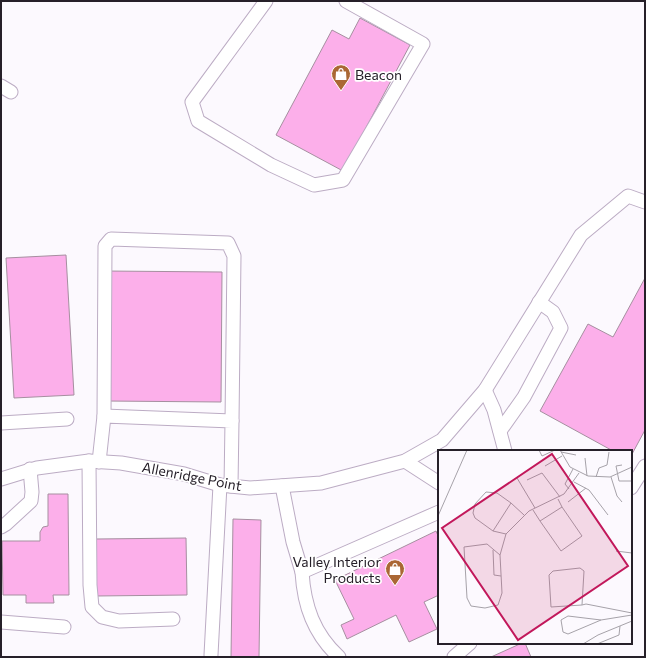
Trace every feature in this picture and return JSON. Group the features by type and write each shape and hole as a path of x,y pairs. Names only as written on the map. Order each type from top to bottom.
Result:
{"street":[{"path":"266,1 192,102 198,122 271,166 314,185 343,180 423,44 346,1"},
{"name":"Allenridge Point","path":"1,479 30,469 62,463 94,461 121,463 184,474 226,486 250,488 321,483 406,461 442,440 485,390 580,235 628,196 645,202"},
{"path":"173,620 119,621 102,617 92,607 90,585 94,461 104,416 105,246 111,239 228,243 234,256 232,421 211,655"},
{"path":"500,431 524,396 561,328 553,312 539,302"},
{"path":"485,390 494,410 505,450"},
{"path":"104,416 232,421"},
{"path":"1,423 67,419"},
{"path":"406,461 438,482"},
{"path":"632,486 645,466"},
{"path":"1,527 32,501 30,469"},
{"path":"282,486 293,542 302,572 303,589 309,614 329,648 339,657"},
{"path":"302,572 438,512"},
{"path":"1,622 64,628"},
{"path":"454,657 469,644"}],"building":[{"path":"360,18 410,45 343,171 276,135 332,30 349,39"},
{"path":"66,255 74,395 14,398 6,258"},
{"path":"106,271 222,272 221,402 106,401"},
{"path":"645,278 645,430 632,454 632,450 611,450 540,411 588,324 613,337"},
{"path":"48,494 68,494 69,595 53,595 54,603 26,603 26,595 3,595 2,541 40,541 40,532 43,527 48,526"},
{"path":"233,519 261,520 259,657 231,657"},
{"path":"436,531 438,536 438,595 424,602 437,629 409,642 396,615 347,639 341,625 354,619 335,580"},
{"path":"186,538 187,595 96,596 96,539"},
{"path":"520,644 525,644 531,657 491,657"}],"place":[{"name":"Beacon","path":"341,91"},
{"name":"Valley Interior Products","path":"395,586"}]}
